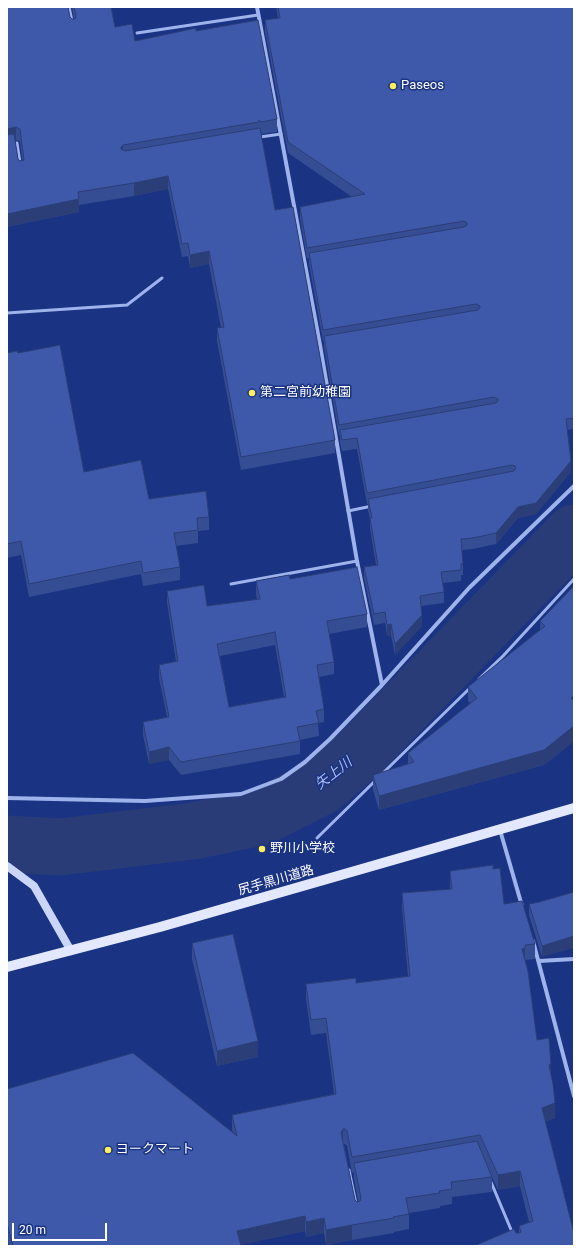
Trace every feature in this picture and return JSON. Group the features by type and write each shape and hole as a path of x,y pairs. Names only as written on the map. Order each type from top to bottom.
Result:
{"main road":[{"name":"尻手黒川道路","path":"7,967 167,925 574,808"}],"street":[{"path":"257,7 320,345 357,561 382,685"},
{"path":"7,798 145,801 241,794 281,779 305,762 330,739 382,685 469,588 574,486"},
{"path":"500,830 524,910"},
{"path":"7,866 34,886 71,951"},
{"path":"532,939 574,1096"},
{"path":"539,961 574,959"}],"lane":[{"path":"69,7 72,22"},
{"path":"137,33 258,15"},
{"path":"257,138 281,134"},
{"path":"7,145 17,143 20,164"},
{"path":"305,262 312,260"},
{"path":"7,313 127,305 162,278"},
{"path":"320,345 328,344"},
{"path":"348,511 380,505"},
{"path":"231,584 357,561"},
{"path":"317,838 503,656 574,580"},
{"path":"348,1168 357,1207"},
{"path":"350,1176 358,1174"},
{"path":"488,1175 515,1239"}],"building":[{"path":"7,7 68,7 70,17 75,19 76,16 74,7 111,7 115,27 132,24 135,41 196,28 196,31 258,20 277,119 261,122 259,120 259,122 123,145 121,149 125,151 260,128 275,210 293,207 335,440 241,457 217,328 224,327 209,251 190,255 188,243 182,244 168,176 78,192 79,199 7,214 7,135 14,134 18,159 20,161 24,160 20,129 16,127 7,129"},
{"path":"278,7 574,7 574,418 566,419 571,461 536,503 518,507 496,533 461,539 463,564 461,564 461,570 441,572 444,592 420,596 422,615 395,644 391,624 387,625 385,612 374,614 364,567 378,565 368,499 514,471 516,468 512,465 367,493 357,438 342,440 340,430 496,403 498,399 494,397 339,425 324,336 478,310 480,306 476,304 323,330 309,253 464,227 467,223 464,221 307,248 300,207 365,194 288,142 265,20 280,18"},
{"path":"60,345 84,472 141,460 149,499 206,491 209,517 197,518 198,530 174,533 180,567 143,573 141,561 29,584 21,541 7,544 7,353 17,351 18,353"},
{"path":"357,567 367,614 327,621 334,662 317,665 324,709 316,711 319,723 297,727 300,741 181,762 169,747 149,752 143,722 169,717 159,665 178,661 167,591 204,585 207,606 260,599 256,581 289,575 290,579","holes":["275,632 286,697 229,707 217,644"]},
{"path":"574,586 574,695 571,698 574,701 574,726 544,750 379,796 373,775 414,762 408,753 477,698 468,687 545,626 540,621"},
{"path":"493,865 493,869 500,868 504,904 522,901 535,944 525,945 525,948 522,949 528,971 537,1040 549,1038 551,1064 549,1065 555,1103 542,1108 574,1233 574,1246 474,1246 514,1229 516,1233 520,1233 521,1231 519,1226 533,1221 520,1171 498,1175 480,1135 352,1157 347,1131 343,1129 341,1133 355,1200 357,1202 360,1201 361,1198 354,1163 477,1141 492,1177 451,1182 452,1189 439,1191 440,1193 406,1198 409,1214 393,1217 394,1218 326,1230 324,1218 306,1222 305,1216 237,1231 241,1246 13,1246 7,1223 7,1089 133,1053 237,1136 232,1115 336,1094 326,1018 311,1020 306,984 356,978 356,983 410,976 402,893 452,889 450,871"},
{"path":"574,892 574,936 542,946 529,904"},
{"path":"233,934 258,1041 217,1051 192,943"}],"waterway":[{"name":"矢上川","path":"7,844 60,847 193,831 261,817 322,786 357,756 574,533"}],"place":[{"name":"Paseos","path":"393,86"},
{"name":"第二宮前幼稚園","path":"252,393"},
{"name":"野川小学校","path":"262,849"},
{"name":"ヨークマート","path":"108,1150"}]}
